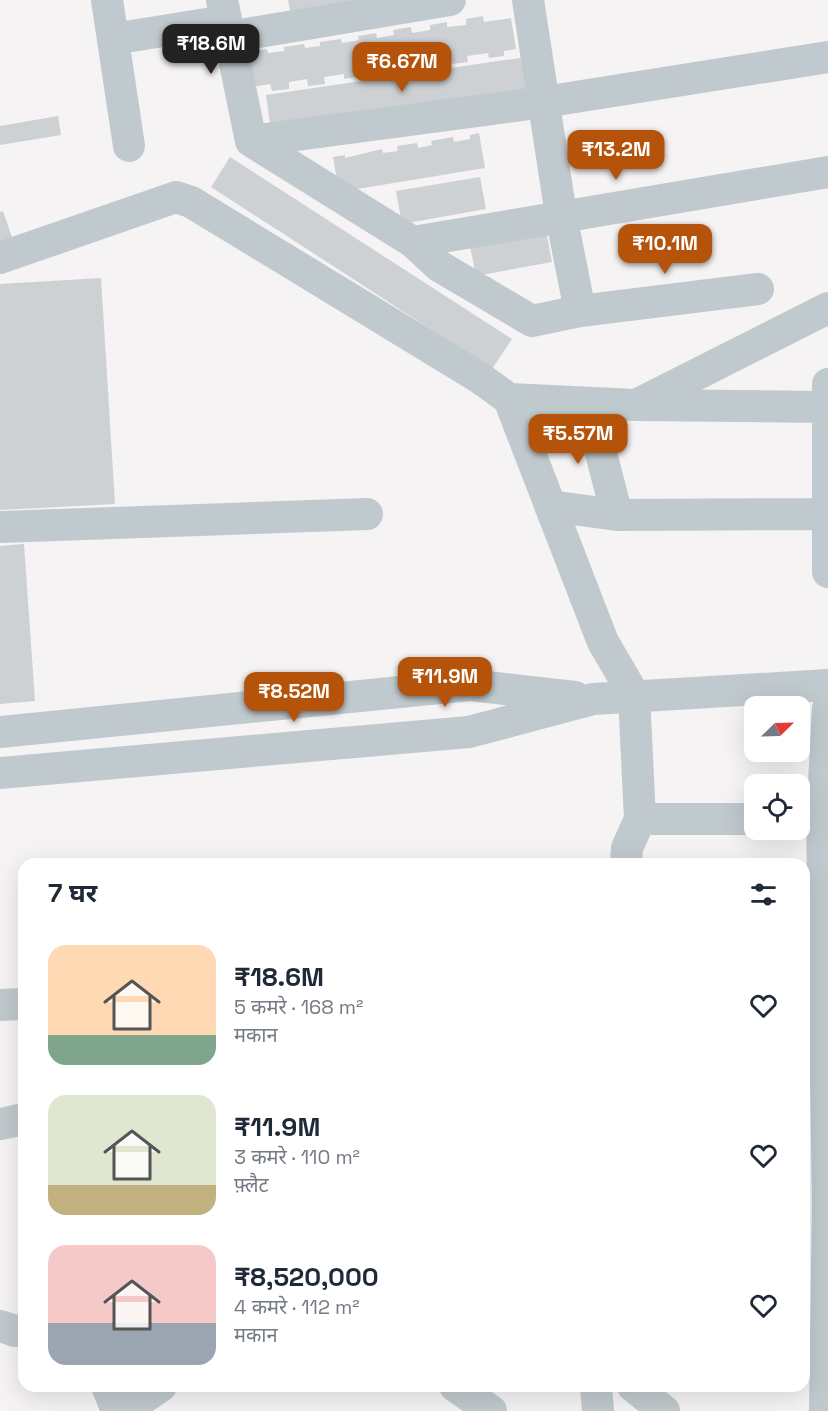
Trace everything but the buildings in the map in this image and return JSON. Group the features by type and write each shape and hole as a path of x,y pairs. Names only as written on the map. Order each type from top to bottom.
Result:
{"street":[{"path":"108,0 129,146"},
{"path":"114,39 225,19 450,0"},
{"path":"528,0 561,215 580,311"},
{"path":"225,19 251,141 413,242 439,266 532,321 580,311 758,289"},
{"path":"251,141 544,102 828,57"},
{"path":"413,242 561,215 828,172"},
{"path":"0,258 176,196 201,208 480,378 509,399 636,405 827,395 828,572"},
{"path":"636,405 828,308"},
{"path":"509,399 603,642 634,695 640,819 627,848 626,858"},
{"path":"588,403 617,515"},
{"path":"550,506 617,515 827,514"},
{"path":"0,527 367,514"},
{"path":"0,732 470,685 593,699"},
{"path":"469,732 470,685"},
{"path":"0,773 469,732 593,699 828,685"},
{"path":"825,1411 815,1316 828,1204 815,1093 811,819 828,709"},
{"path":"640,819 744,819"},
{"path":"0,1005 18,1004"},
{"path":"0,1124 18,1120"},
{"path":"810,1204 828,1204"},
{"path":"0,1326 18,1330"},
{"path":"109,1392 117,1411"},
{"path":"124,1411 152,1392"},
{"path":"464,1392 491,1411"},
{"path":"596,1392 598,1411"},
{"path":"640,1392 664,1411"}]}
